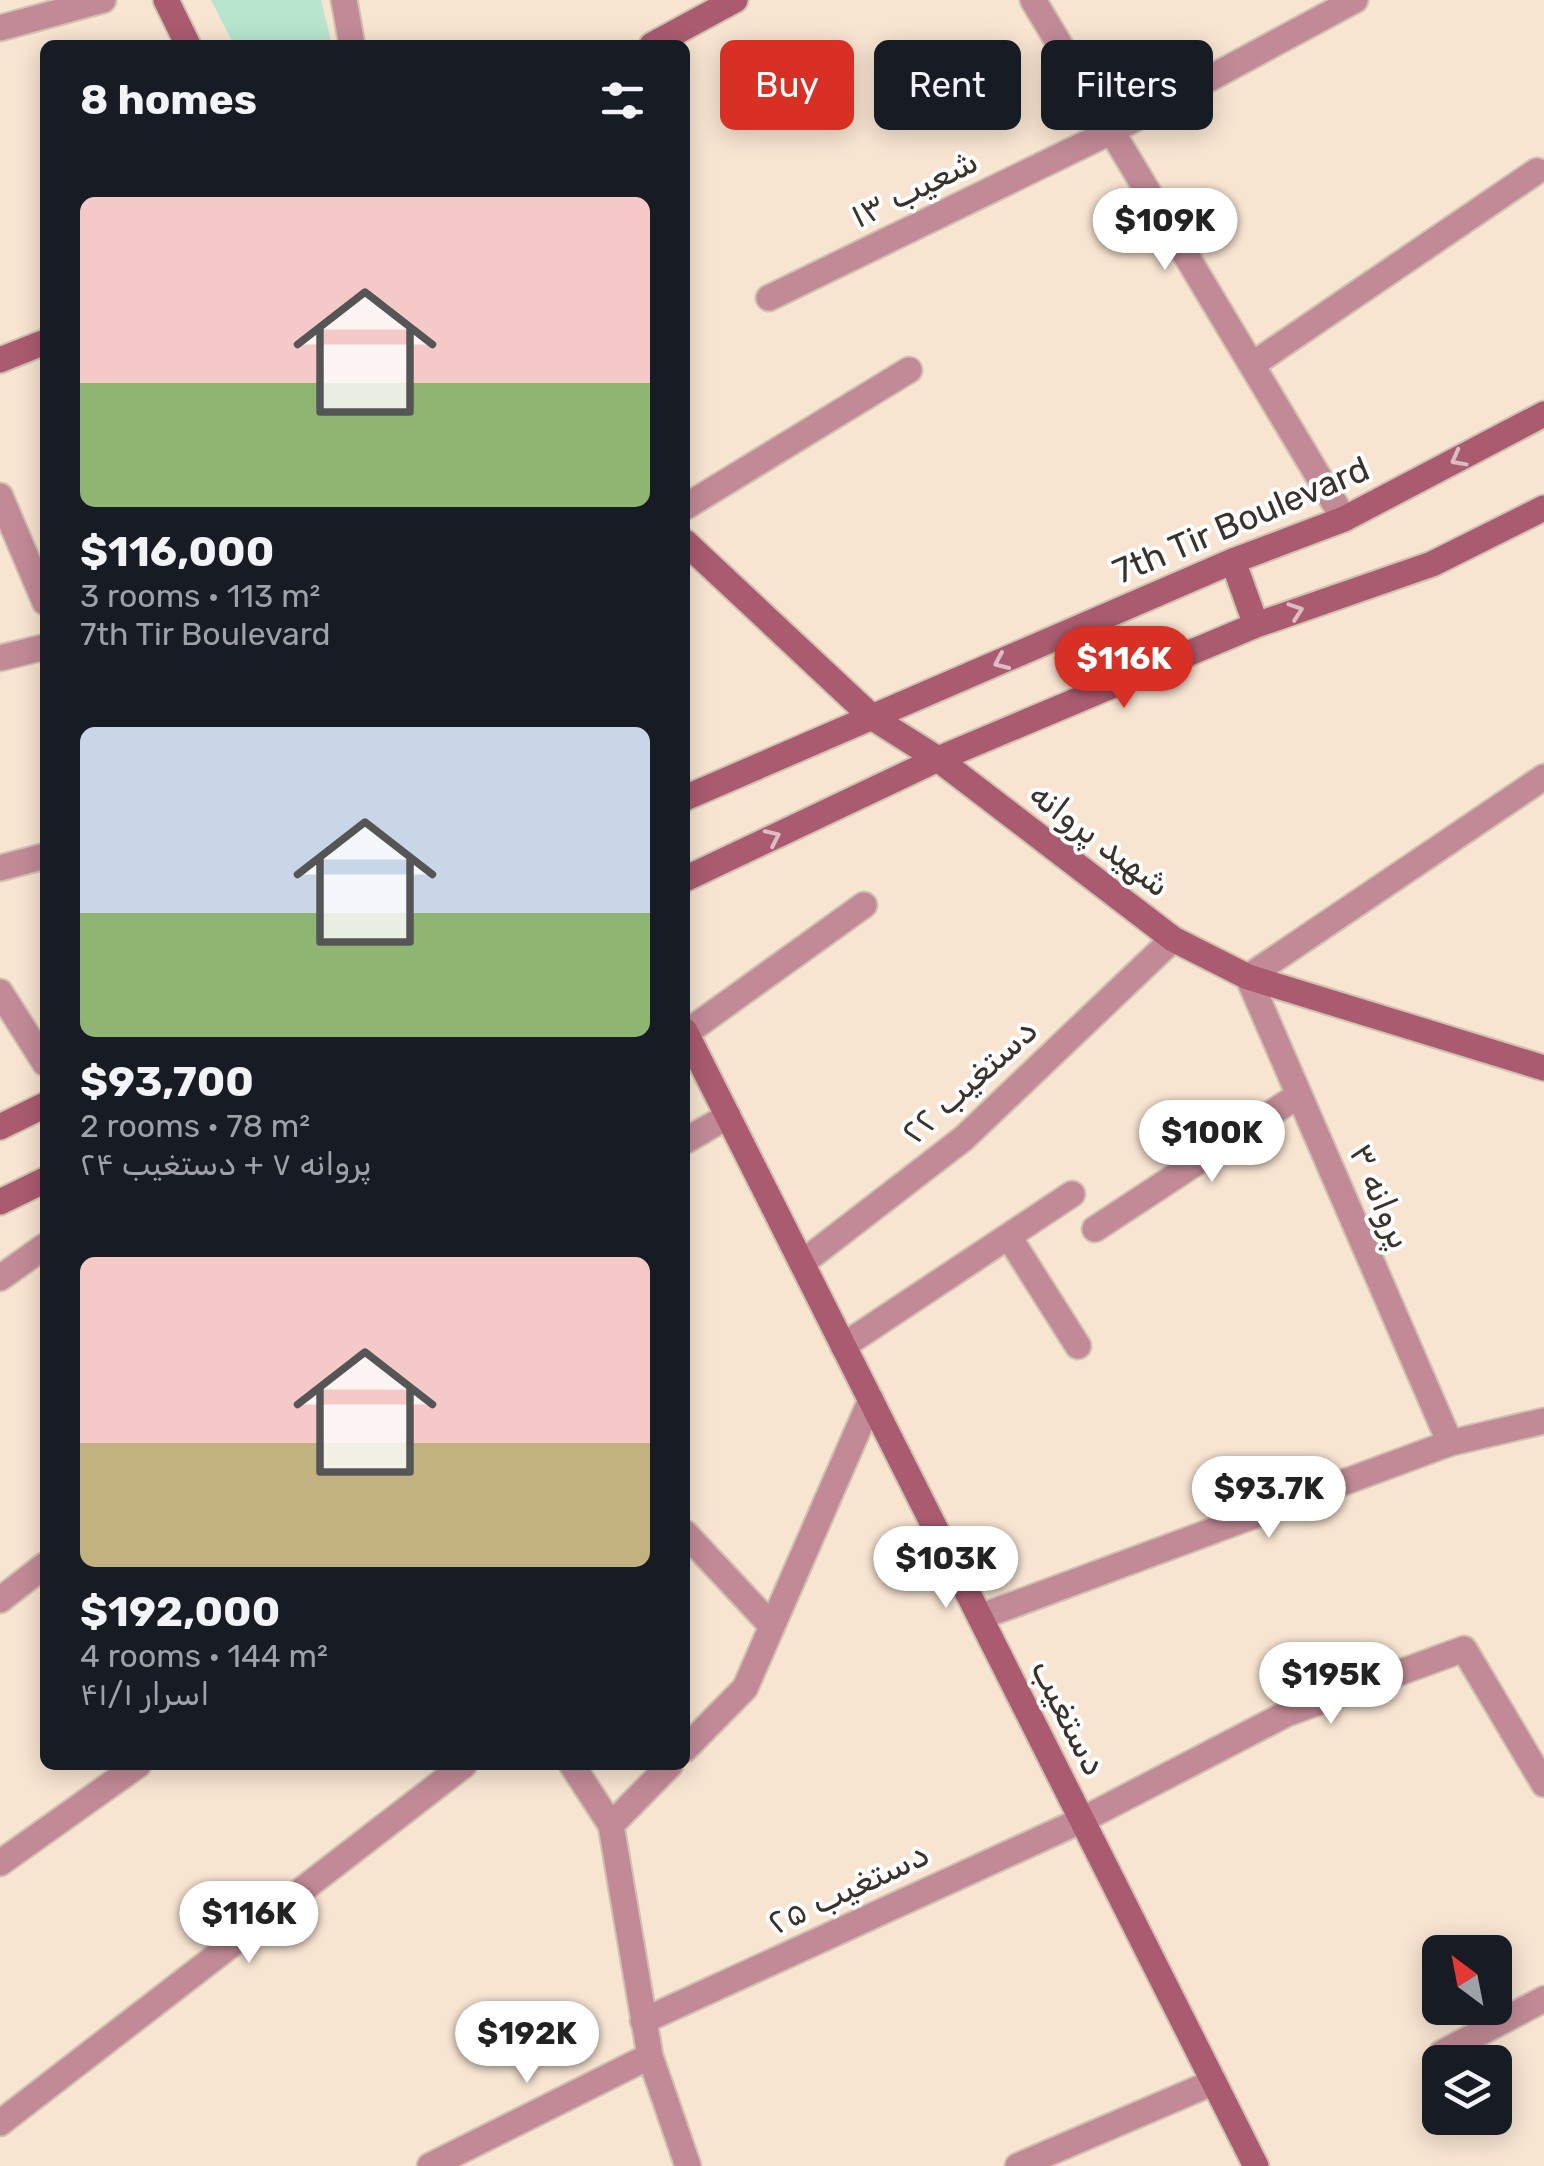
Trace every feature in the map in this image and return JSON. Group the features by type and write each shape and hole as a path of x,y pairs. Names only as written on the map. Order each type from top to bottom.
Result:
{"main road":[{"path":"166,0 186,40"},
{"path":"661,40 735,0"},
{"path":"0,360 40,344"},
{"name":"7th Tir Boulevard","path":"690,796 1233,562 1344,519 1544,414"},
{"path":"690,877 938,760 1256,625 1432,564 1544,508"},
{"name":"شهید پروانه","path":"690,547 873,718 938,760 1174,939 1248,977 1544,1068"},
{"path":"1233,562 1256,625"},
{"name":"دستغیب","path":"690,1040 1256,2166"},
{"path":"0,1128 40,1108"},
{"path":"0,1202 39,1189"}],"street":[{"path":"0,28 103,0"},
{"path":"344,0 351,40"},
{"path":"1033,0 1344,519"},
{"name":"شعیب ۱۳","path":"769,298 1112,131 1354,0"},
{"path":"1252,365 1537,171"},
{"path":"690,504 909,370"},
{"path":"0,496 40,590"},
{"path":"0,658 40,647"},
{"path":"1248,977 1544,777"},
{"path":"0,868 40,857"},
{"path":"690,1029 864,905"},
{"name":"دستغیب ۲۲","path":"802,1263 964,1138 1174,939"},
{"name":"پروانه ۳","path":"1248,977 1450,1444"},
{"path":"0,992 40,1055"},
{"path":"1095,1228 1299,1094"},
{"path":"690,1138 728,1116"},
{"path":"844,1346 1072,1194"},
{"path":"1009,1237 1078,1346"},
{"path":"0,1278 40,1250"},
{"path":"690,1744 745,1688 871,1400"},
{"path":"980,1617 1450,1444 1544,1422"},
{"path":"690,1539 771,1625"},
{"path":"0,1600 40,1568"},
{"name":"دستغیب ۲۵","path":"643,2021 1082,1820 1286,1714 1464,1648 1544,1784"},
{"path":"0,1863 131,1770"},
{"path":"0,2123 458,1770"},
{"path":"575,1770 611,1825 650,2056 688,2166"},
{"path":"611,1825 665,1770"},
{"path":"1455,2045 1544,1999"},
{"path":"430,2166 650,2056"},
{"path":"1018,2166 1214,2082"}],"green space":[{"path":"211,0 321,0 331,40 231,40"}]}
